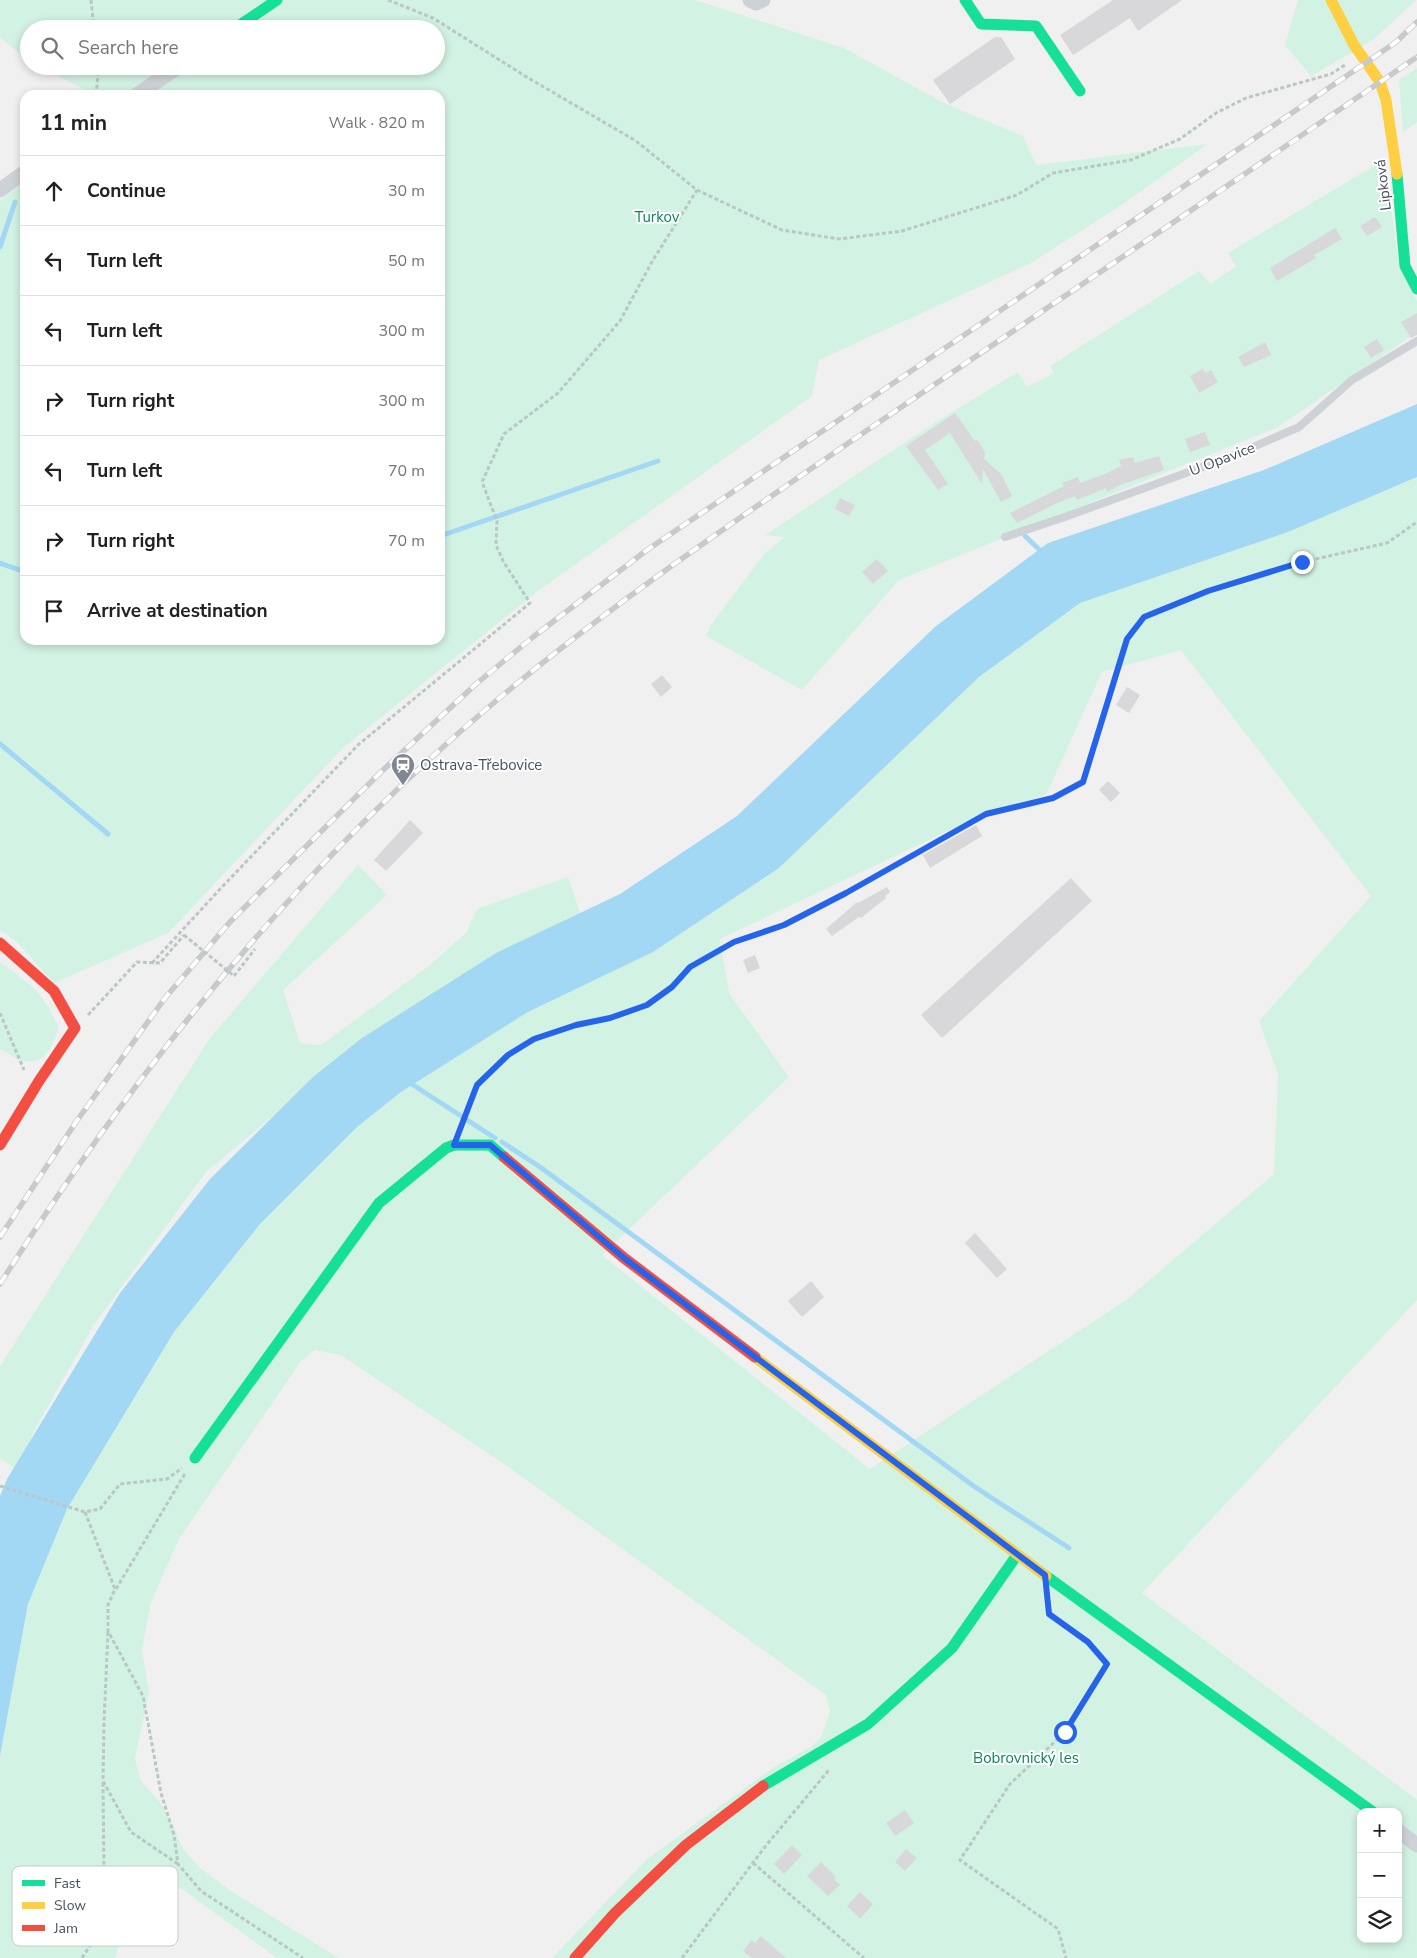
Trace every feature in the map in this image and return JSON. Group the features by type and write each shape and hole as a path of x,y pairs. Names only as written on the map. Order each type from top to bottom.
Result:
{"street":[{"path":"247,20 277,0"},
{"path":"750,0 756,3 763,0"},
{"path":"965,0 981,24 1036,26 1080,92"},
{"name":"Lipková","path":"1331,0 1360,55 1380,82 1386,100 1397,170 1405,266 1417,288"},
{"path":"144,90 166,75"},
{"path":"0,190 20,176"},
{"path":"0,943 54,991 75,1028 39,1081 0,1145"},
{"path":"195,1458 379,1203 446,1148 454,1145 490,1145 624,1258 1017,1555 1368,1808"},
{"path":"575,1958 615,1913 686,1845 757,1790 868,1724 952,1648 1017,1555"},
{"path":"1402,1834 1417,1845"}],"lane":[{"name":"U Opavice","path":"1004,537 1230,457 1299,427 1352,380 1417,341"}],"path":[{"path":"91,0 93,20"},
{"path":"388,0 436,20"},
{"path":"445,26 525,76 636,141 697,190 782,230 839,239 902,231 1017,195 1053,173 1131,160 1180,139 1216,113 1246,98 1331,74 1360,55"},
{"path":"97,90 98,75"},
{"path":"152,963 222,886 358,745 530,603 503,561 496,545 497,521 482,482 504,434 558,393 620,321 653,260 697,190"},
{"path":"454,1145 477,1085 508,1055 534,1039 576,1025 610,1018 647,1005 672,987 690,967 734,942 784,925 846,893 986,814 1053,798 1083,782 1127,639 1144,617 1208,591 1302,562 1387,543 1417,522"},
{"path":"75,1028 137,962 160,964 184,935 234,976 256,949"},
{"path":"0,1013 25,1072"},
{"path":"0,1486 85,1512 100,1508 120,1484 167,1479 195,1458"},
{"path":"104,1866 104,1723 108,1605 115,1589 195,1458"},
{"path":"85,1512 115,1589"},
{"path":"1045,1575 1049,1614 1088,1642 1107,1664 1065,1732 1010,1784 960,1860 1058,1928 1066,1958"},
{"path":"108,1631 143,1696 161,1793 174,1835 178,1864"},
{"path":"682,1958 753,1863 831,1768"},
{"path":"104,1781 131,1832 178,1864 201,1891 302,1958"},
{"path":"753,1863 864,1958"},
{"path":"82,1958 90,1946"}],"green space":[{"name":"Turkov","path":"0,0 695,0 844,48 946,104 1023,136 1036,165 1208,144 1117,208 1031,263 819,360 812,396 538,591 344,747 168,933 54,983 16,941 0,930 0,200 20,186 20,645 445,645 445,90 85,90 56,75 445,75 445,20 20,20 20,54 0,37"},
{"path":"1298,0 1416,0 1373,40 1311,76 1285,45"},
{"path":"1417,68 1417,122 1403,132 1399,80"},
{"path":"1384,160 1400,269 1417,301 1417,332 1278,427 899,580 802,690 706,636 711,625 765,553 785,537 765,535 936,422 1018,372 1027,387 1054,373 1050,366 1199,271 1210,284 1236,266 1228,253"},
{"name":"Bobrovnický les","path":"1417,477 1417,1300 1142,1593 1417,1800 1417,1958 552,1958 647,1859 774,1767 811,1747 821,1737 830,1712 826,1695 504,1464 341,1355 315,1350 301,1361 179,1539 151,1602 142,1650 149,1692 135,1758 140,1780 160,1802 183,1849 200,1868 231,1891 339,1958 277,1958 178,1887 178,1866 12,1866 12,1946 119,1946 115,1958 0,1958 0,1756 28,1604 67,1509 174,1332 260,1224 357,1127 401,1092 528,1012 653,952 779,868 979,677 1080,603 1288,532","holes":["1181,650 1371,896 1259,1021 1278,1074 1274,1174 1126,1300 870,1469 602,1255 789,1077 729,993 720,939 986,813 1046,795 1102,672"]},
{"path":"358,865 387,895 283,990 300,1043 321,1045 429,966 466,933 477,909 568,877 583,921 362,1042 206,1172 95,1323 36,1427 17,1470 0,1458 0,1366 210,1038"},
{"path":"0,962 40,995 56,1023 58,1023 52,1045 40,1059 28,1062 0,1049"}],"water":[{"path":"1417,404 1417,477 1288,532 1080,603 979,677 779,868 653,952 528,1012 401,1092 357,1127 260,1224 174,1332 67,1509 28,1604 0,1756 0,1496 7,1479 120,1293 210,1179 313,1077 362,1038 496,953 620,894 737,816 936,626 1048,543 1264,470"}],"building":[{"path":"1113,0 1182,0 1138,31 1130,18 1073,55 1060,35"},
{"path":"995,37 1001,37 1015,59 950,104 933,80"},
{"path":"1375,217 1382,227 1367,236 1360,226"},
{"path":"1335,228 1342,239 1314,255 1316,258 1277,281 1270,268"},
{"path":"1417,313 1417,335 1411,338 1401,322"},
{"path":"1377,339 1384,350 1371,358 1364,347"},
{"path":"1265,342 1271,355 1244,367 1238,357"},
{"path":"1203,369 1205,373 1211,370 1218,382 1199,393 1190,376"},
{"path":"955,413 985,452 984,459 1001,474 1012,496 1001,502 983,469 982,484 950,433 925,450 948,484 938,490 906,446"},
{"path":"1205,432 1210,445 1190,452 1185,439"},
{"path":"1159,456 1164,470 1120,485 1107,492 1106,488 1077,500 1075,496 1017,523 1010,513 1064,486 1062,483 1078,477 1080,483 1105,474 1121,466 1119,460 1133,457 1135,463"},
{"path":"840,498 855,505 849,516 835,509"},
{"path":"877,559 888,571 873,584 862,572"},
{"path":"662,675 672,687 661,697 651,684"},
{"path":"1127,687 1140,695 1129,713 1116,705"},
{"path":"1108,781 1120,793 1111,802 1099,790"},
{"path":"410,820 423,833 386,871 374,860"},
{"path":"976,825 982,836 930,868 923,855"},
{"path":"1071,878 1092,901 942,1038 921,1015"},
{"path":"887,887 890,892 885,896 886,898 861,918 859,917 832,936 826,929 857,902"},
{"path":"755,955 760,968 748,973 743,960"},
{"path":"975,1233 1007,1269 997,1278 965,1243"},
{"path":"811,1281 824,1297 802,1317 788,1301"},
{"path":"905,1810 914,1823 895,1836 886,1823"},
{"path":"792,1845 802,1855 784,1874 774,1864"},
{"path":"906,1849 917,1858 905,1871 895,1862"},
{"path":"821,1862 836,1877 834,1879 840,1885 828,1896 807,1876"},
{"path":"860,1892 873,1904 860,1919 847,1906"},
{"path":"761,1936 786,1958 752,1958 743,1951 752,1940 755,1943"}],"waterway":[{"path":"0,247 15,202"},
{"path":"445,534 658,461"},
{"path":"1025,536 1044,554"},
{"path":"0,563 20,570"},
{"path":"0,744 108,834"},
{"path":"407,1081 495,1138"},
{"path":"502,1142 540,1167 975,1487 1069,1548"}],"railway":[{"path":"0,1237 76,1122 165,998 230,922 382,771 476,684 533,637 647,550 1367,62 1396,42 1417,22"},
{"path":"0,1284 108,1124 226,972 289,900 356,830 425,764 497,700 632,594 725,528 1417,57"}],"traffic: fast":[{"path":"247,20 277,0"},
{"path":"965,0 981,24 1036,26 1080,91"},
{"path":"1397,174 1405,266 1417,289"},
{"path":"195,1458 379,1203 446,1148 454,1145 490,1145 504,1157"},
{"path":"763,1786 868,1724 952,1648 1017,1555"},
{"path":"1046,1576 1367,1808"}],"traffic: slow":[{"path":"1331,0 1354,45 1380,82 1386,100 1397,174"},
{"path":"755,1357 1046,1576"}],"traffic: jam":[{"path":"0,943 54,991 75,1028 39,1081 0,1145"},
{"path":"504,1157 624,1258 755,1357"},
{"path":"575,1958 615,1913 686,1845 763,1786"}],"place":[{"name":"Ostrava-Třebovice","path":"403,786"}],"route":[{"path":"1065,1732 1107,1664 1088,1642 1049,1614 1045,1575 624,1258 490,1145 454,1145 477,1085 508,1055 534,1039 576,1025 610,1018 647,1005 672,987 690,967 734,942 784,925 846,893 986,814 1053,798 1083,782 1127,639 1144,617 1208,591 1302,562"}]}
